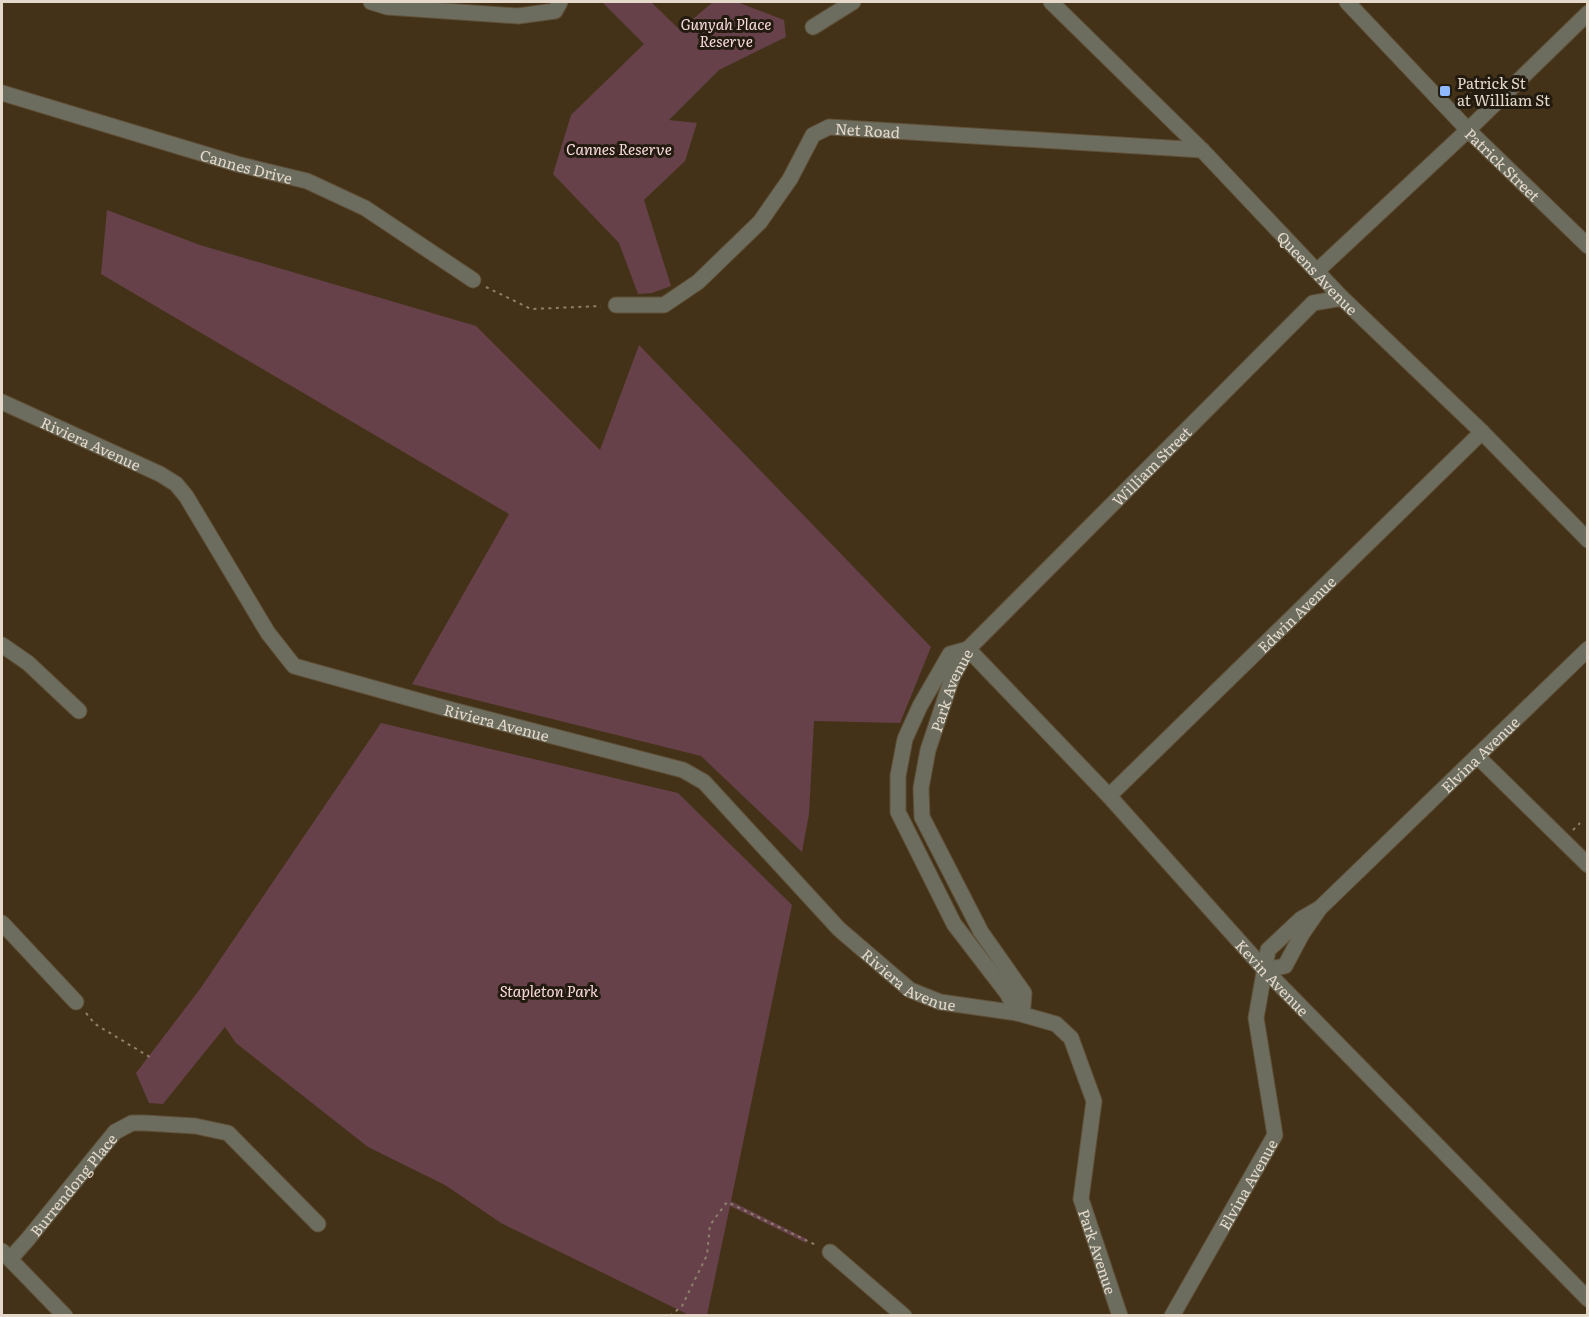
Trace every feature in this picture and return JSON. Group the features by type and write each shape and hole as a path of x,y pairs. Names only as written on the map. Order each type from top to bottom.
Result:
{"street":[{"path":"371,2 387,7 518,16 555,11 560,2"},
{"path":"813,27 853,2"},
{"name":"Queens Avenue","path":"1051,2 1202,150 1342,298 1482,432 1587,540"},
{"name":"Patrick Street","path":"1347,2 1468,130 1587,246"},
{"path":"1317,271 1468,130 1587,13"},
{"name":"Cannes Drive","path":"2,93 237,164 307,181 365,208 473,280"},
{"name":"Net Road","path":"616,305 664,305 698,282 760,222 790,179 813,135 829,126 1202,150"},
{"name":"William Street","path":"968,650 1313,303 1342,298"},
{"name":"Riviera Avenue","path":"2,402 160,474 176,484 186,495 268,633 294,666 683,770 704,782 839,929 910,990 940,1002 1017,1013"},
{"name":"Edwin Avenue","path":"1109,796 1482,432"},
{"path":"2,645 27,663 79,711"},
{"name":"Elvina Avenue","path":"1172,1316 1275,1135 1256,1018 1265,970 1286,966 1302,934 1320,908 1587,649"},
{"name":"Kevin Avenue","path":"968,650 1109,796 1265,970 1587,1299"},
{"name":"Park Avenue","path":"968,650 952,678 928,750 921,788 922,817 981,932 1024,993 1023,1006 1017,1013"},
{"name":"Park Avenue","path":"968,650 950,654 920,706 905,739 898,776 898,812 954,924 1007,993 1017,1013 1056,1024 1071,1038 1094,1101 1081,1199 1120,1316"},
{"path":"1477,756 1587,865"},
{"path":"2,923 76,1002"},
{"name":"Burrendong Place","path":"6,1254 28,1239 115,1132 132,1123 195,1126 228,1133 318,1224"},
{"path":"830,1252 904,1316"},
{"path":"6,1254 64,1316"}],"path":[{"path":"473,280 531,309 616,305"},
{"path":"76,1002 95,1024 153,1059"},
{"path":"670,1316 682,1306 707,1255 710,1225 727,1203 830,1252"}],"green space":[{"name":"Cannes Reserve","path":"602,2 651,2 680,30 713,2 737,2 784,20 786,37 719,70 669,120 697,123 685,161 644,200 671,286 652,293 638,294 619,243 553,174 571,115 644,44"},
{"path":"107,210 200,245 476,326 600,450 639,345 931,647 900,723 814,721 809,814 802,852 701,756 412,684 509,514 101,274"},
{"name":"Stapleton Park","path":"381,723 678,793 792,905 731,1201 807,1239 806,1243 730,1206 707,1315 689,1315 501,1223 445,1185 368,1147 236,1043 225,1027 163,1104 149,1103 136,1073 200,989"}],"place":[{"name":"Patrick St at William St","path":"1445,91"}],"park label":[{"name":"Gunyah Place Reserve","path":"726,32"}]}
